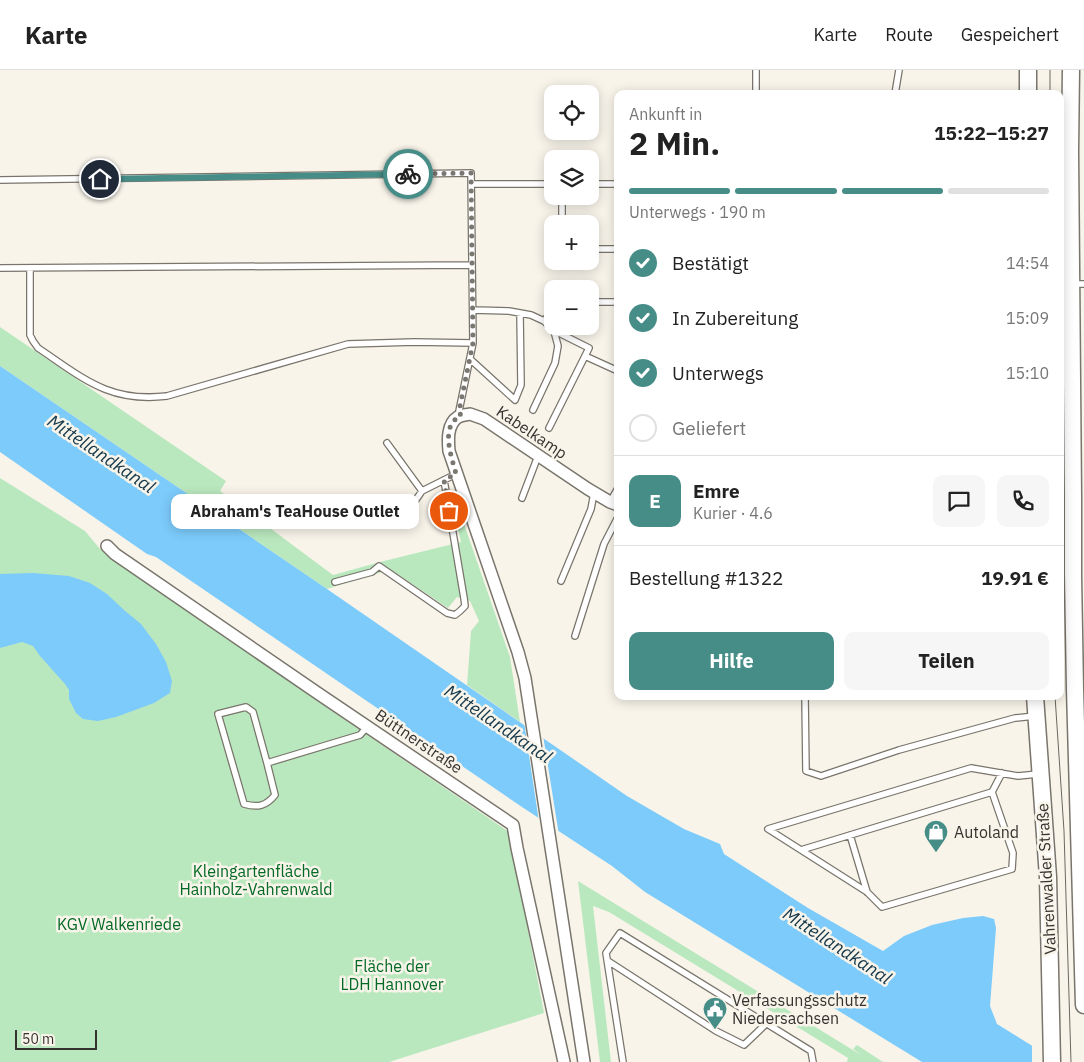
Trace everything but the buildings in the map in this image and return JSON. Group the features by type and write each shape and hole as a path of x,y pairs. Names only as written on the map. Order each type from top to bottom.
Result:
{"main road":[{"path":"1028,70 1028,90"},
{"name":"Vahrenwalder Straße","path":"1071,70 1070,151 1078,284 1072,536 1084,1005"},
{"name":"Vahrenwalder Straße","path":"1035,700 1048,877 1052,1056"}],"street":[{"name":"Kabelkamp","path":"461,416 470,414 484,419 594,493 614,503"},
{"path":"461,416 453,422 449,431 449,451 518,652 527,695 584,1062"},
{"name":"Büttnerstraße","path":"107,546 132,565 513,825 564,1062"}],"lane":[{"path":"756,70 756,90"},
{"path":"896,90 899,70"},
{"path":"0,180 471,173 473,343 459,411 461,416"},
{"path":"471,184 544,184"},
{"path":"599,184 614,184"},
{"path":"599,249 614,249"},
{"path":"0,268 472,265"},
{"path":"30,268 30,335 33,341 38,348 94,385 119,394 153,398 167,396 348,344 473,343"},
{"path":"599,302 614,302"},
{"path":"473,310 509,311 531,315 544,320"},
{"path":"470,359 515,400 520,385 520,313"},
{"path":"533,410 555,363 558,346 555,335"},
{"path":"549,428 589,348 563,335"},
{"path":"586,356 614,369"},
{"path":"387,443 422,491"},
{"path":"522,498 538,456"},
{"path":"395,511 413,504 422,491 456,474"},
{"path":"335,582 372,572 379,566 447,613 455,615 460,612 465,606 444,480"},
{"path":"561,581 591,509 594,493"},
{"path":"575,636 604,544 614,525"},
{"path":"805,700 806,771 821,776 899,750 1015,718 1036,716"},
{"path":"246,707 253,712 267,763 275,795 269,802 254,806 244,804 218,714 246,707"},
{"path":"267,763 360,735 368,726"},
{"path":"992,792 1013,853 1012,869 882,907 867,892 768,829 971,768 1018,776 1040,773"},
{"path":"801,850 992,792 1002,773"},
{"path":"850,835 867,892"},
{"path":"623,1062 606,953 620,933 811,1051 812,1062"},
{"path":"608,961 716,1031 744,1045 767,1023"}],"green space":[{"path":"0,327 226,481 220,491 333,575 461,542 450,493 453,492 510,657 520,722 467,685 471,631 479,621 470,601 457,597 448,608 390,569 327,589 0,366"},
{"name":"Kleingartenfläche Hainholz-Vahrenwald","path":"0,478 85,531 101,550 509,832 544,1013 389,1062 0,1062"},
{"path":"578,881 861,1055 853,1049 857,1045 883,1062 847,1062 848,1058 609,912 593,906 611,1062 600,1062"}],"water":[{"name":"Mittellandkanal","path":"0,366 627,796 684,829 720,844 724,854 808,908 883,951 904,936 932,925 963,918 983,916 994,919 996,928 990,1006 997,1024 1058,1062 922,1062 645,892 612,866 525,809 156,557 147,554 0,452"},
{"path":"33,573 69,576 90,583 107,594 141,624 156,644 166,662 172,681 170,693 154,703 116,717 98,721 83,719 76,713 69,699 69,690 65,684 33,646 22,642 0,648 0,574"}],"pier":[{"path":"524,722 543,735 559,835 539,822"},
{"path":"1032,1042 1060,1060 1061,1062 1032,1062"}],"tram line":[{"path":"1050,70 1050,90"},
{"path":"1055,700 1064,831 1071,1062"}],"way so far":[{"path":"408,174 471,173 473,343 459,411 461,416 453,422 449,431 449,451 456,474 444,480 449,511"}],"place":[{"name":"Abraham's TeaHouse Outlet","path":"449,511"},
{"name":"Autoland","path":"936,853"},
{"name":"Verfassungsschutz Niedersachsen","path":"715,1030"}],"route":[{"path":"100,179 408,174"}],"park label":[{"name":"KGV Walkenriede","path":"119,924"},
{"name":"Fläche der LDH Hannover","path":"392,975"}]}
